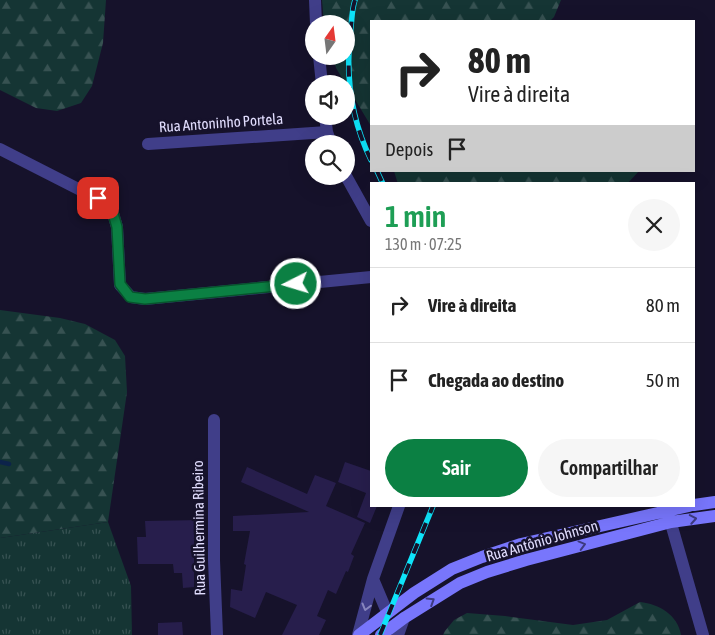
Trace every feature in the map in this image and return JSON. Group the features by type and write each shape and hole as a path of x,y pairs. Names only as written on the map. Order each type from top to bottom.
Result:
{"main road":[{"path":"695,505 715,502"},
{"name":"Rua Antônio Johnson","path":"390,633 404,618 460,583 487,572 686,507"},
{"name":"Rua Antônio Johnson","path":"358,635 387,612 452,568 521,544 668,513 715,516"}],"street":[{"path":"315,0 316,15"},
{"name":"Rua Antoninho Portela","path":"148,144 305,139"},
{"path":"0,149 98,198 112,210 117,227 120,284 130,297 145,299 370,277"},
{"path":"351,185 370,219"},
{"name":"Rua Guilhermina Ribeiro","path":"214,420 214,560 218,635"},
{"path":"358,635 373,579 399,507"},
{"path":"668,513 703,635"},
{"path":"373,579 387,612"}],"green space":[{"path":"0,0 106,0 103,43 92,86 81,103 57,111 36,108 0,90"},
{"path":"322,0 561,0 551,20 370,20 370,124 355,99 355,75 340,75 335,65 355,65 355,15 323,15"},
{"path":"394,172 638,172 629,182 397,182"},
{"path":"0,310 60,318 85,324 115,340 125,356 127,392 108,522 0,538"},
{"path":"108,522 131,586 132,635 0,635 0,538"},
{"path":"640,602 661,608 672,616 681,635 443,635 454,620 467,613 573,625 607,620"}],"building":[{"path":"345,462 370,471 370,507 377,507 370,523 357,517 366,493 338,482"},
{"path":"247,467 307,494 315,475 336,483 326,506 365,523 351,554 354,556 348,572 346,571 336,594 328,590 317,616 326,620 319,635 282,635 297,605 266,592 255,618 230,607 231,589 242,591 246,565 244,564 250,531 233,531 233,516 309,512 241,482"},
{"path":"202,520 202,535 194,535 194,587 183,588 182,573 174,573 173,564 138,564 137,537 146,537 145,521"},
{"path":"182,622 183,635 158,635 158,623"}],"waterway":[{"path":"0,462 9,464"}],"railway":[{"path":"355,0 349,44 349,78 358,128 370,158"},
{"path":"377,172 382,182"},
{"path":"380,635 433,507"}],"route":[{"path":"98,198 112,210 117,227 120,284 130,297 145,299 296,284"}]}
